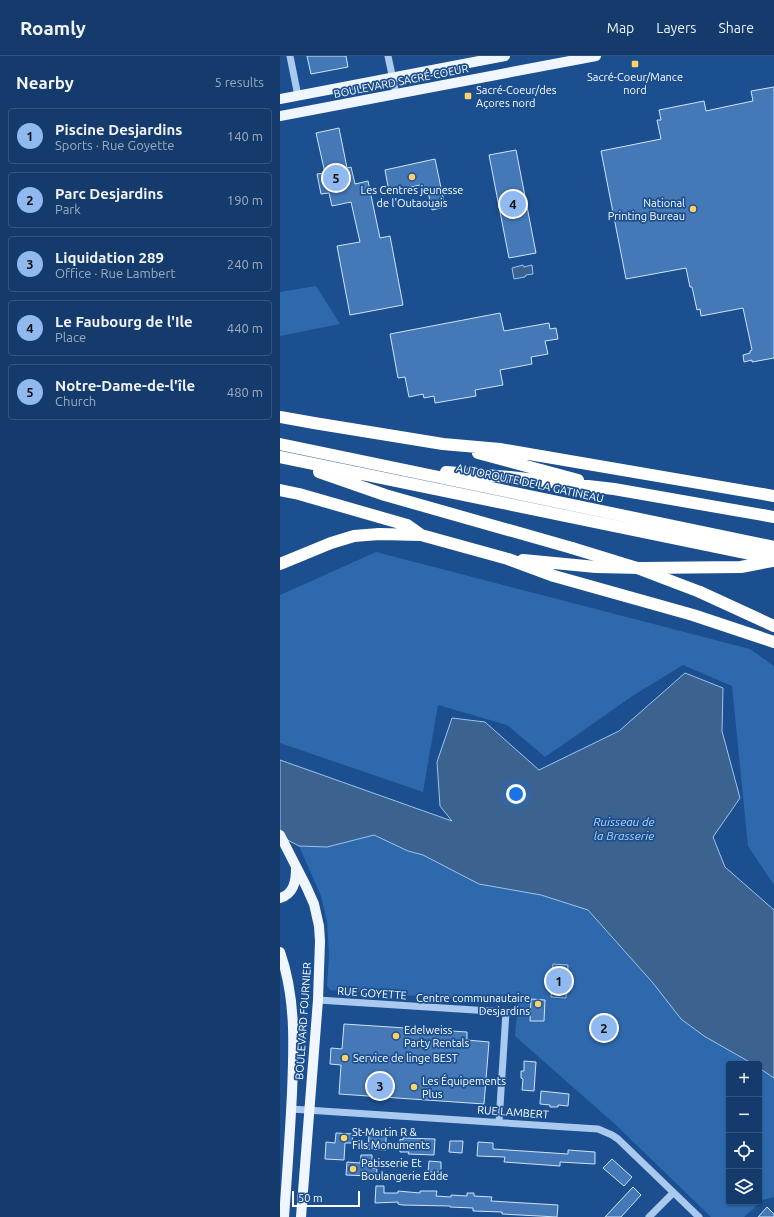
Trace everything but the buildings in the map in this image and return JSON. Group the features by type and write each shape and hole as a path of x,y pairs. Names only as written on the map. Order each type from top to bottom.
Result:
{"highway":[{"path":"280,417 443,444 500,450 774,496"},
{"name":"AUTOROUTE DE LA GATINEAU","path":"280,444 774,547"},
{"path":"443,444 614,489"},
{"path":"280,457 385,495 637,568 700,592 774,626"},
{"path":"280,457 774,560"},
{"path":"399,468 510,477 614,489 774,517"},
{"path":"280,490 407,525 421,535"},
{"path":"280,564 326,545 354,536 378,534 421,535 508,559 554,576 700,618 774,642"},
{"path":"508,559 578,566 627,568 741,568 774,560"}],"main road":[{"name":"BOULEVARD SACRÉ-COEUR","path":"280,99 483,58 505,56"},
{"name":"BOULEVARD SACRÉ-COEUR","path":"280,116 583,57 596,56"},
{"name":"BOULEVARD FOURNIER","path":"280,835 314,904 319,926 320,962 318,1000 308,1110 301,1217"},
{"path":"280,898 291,892 296,877 296,865"},
{"name":"BOULEVARD FOURNIER","path":"280,952 286,972 293,1010 294,1056 284,1217"}],"street":[{"path":"290,56 298,96"},
{"path":"388,56 396,94"},
{"name":"RUE GOYETTE","path":"318,1000 506,1012 498,1122"},
{"name":"RUE LAMBERT","path":"291,1109 589,1128 605,1131 618,1139 699,1217"},
{"path":"649,1217 673,1193"}],"shaded area":[{"path":"316,286 340,324 280,336 280,292"},
{"path":"376,552 750,649 774,666 774,885 748,846 732,686 683,665 634,695 545,757 507,725 438,705 423,792 280,743 280,595"},
{"path":"374,835 408,851 423,855 479,884 541,895 588,910 653,983 681,1019 704,1036 748,1061 726,1061 726,1205 757,1205 744,1217 711,1217 617,1126 515,1036 518,1003 330,990 327,986 329,955 327,921 321,896 299,846 327,847"},
{"path":"762,1070 774,1078 774,1197 762,1201"}],"water":[{"path":"523,265 524,267 532,265 533,274 514,279 512,268"},
{"name":"Ruisseau de la Brasserie","path":"685,673 723,688 722,731 740,798 713,837 725,867 774,910 774,1078 762,1070 762,1061 748,1061 704,1036 681,1019 653,983 588,910 541,895 479,884 423,855 408,851 374,835 327,847 299,846 280,836 280,760 452,821 440,806 437,762 452,718 485,722 539,770 619,731"},
{"path":"553,964 568,965 566,998 551,997"}],"place":[{"name":"Sacré-Coeur/Mance nord","path":"635,64"},
{"name":"Sacré-Coeur/des Açores nord","path":"468,96"},
{"name":"Les Centres jeunesse de l'Outaouais","path":"412,177"},
{"name":"Notre-Dame-de-l'île","path":"336,178"},
{"name":"Le Faubourg de l'Ile","path":"513,204"},
{"name":"National Printing Bureau","path":"693,209"},
{"name":"Piscine Desjardins","path":"559,981"},
{"name":"Centre communautaire Desjardins","path":"538,1004"},
{"name":"Parc Desjardins","path":"604,1028"},
{"name":"Edelweiss Party Rentals","path":"396,1036"},
{"name":"Service de linge BEST","path":"345,1058"},
{"name":"Liquidation 289","path":"380,1086"},
{"name":"Les Équipements Plus","path":"414,1087"},
{"name":"St-Martin R & Fils Monuments","path":"344,1138"},
{"name":"Patisserie Et Boulangerie Edde","path":"353,1169"}]}
